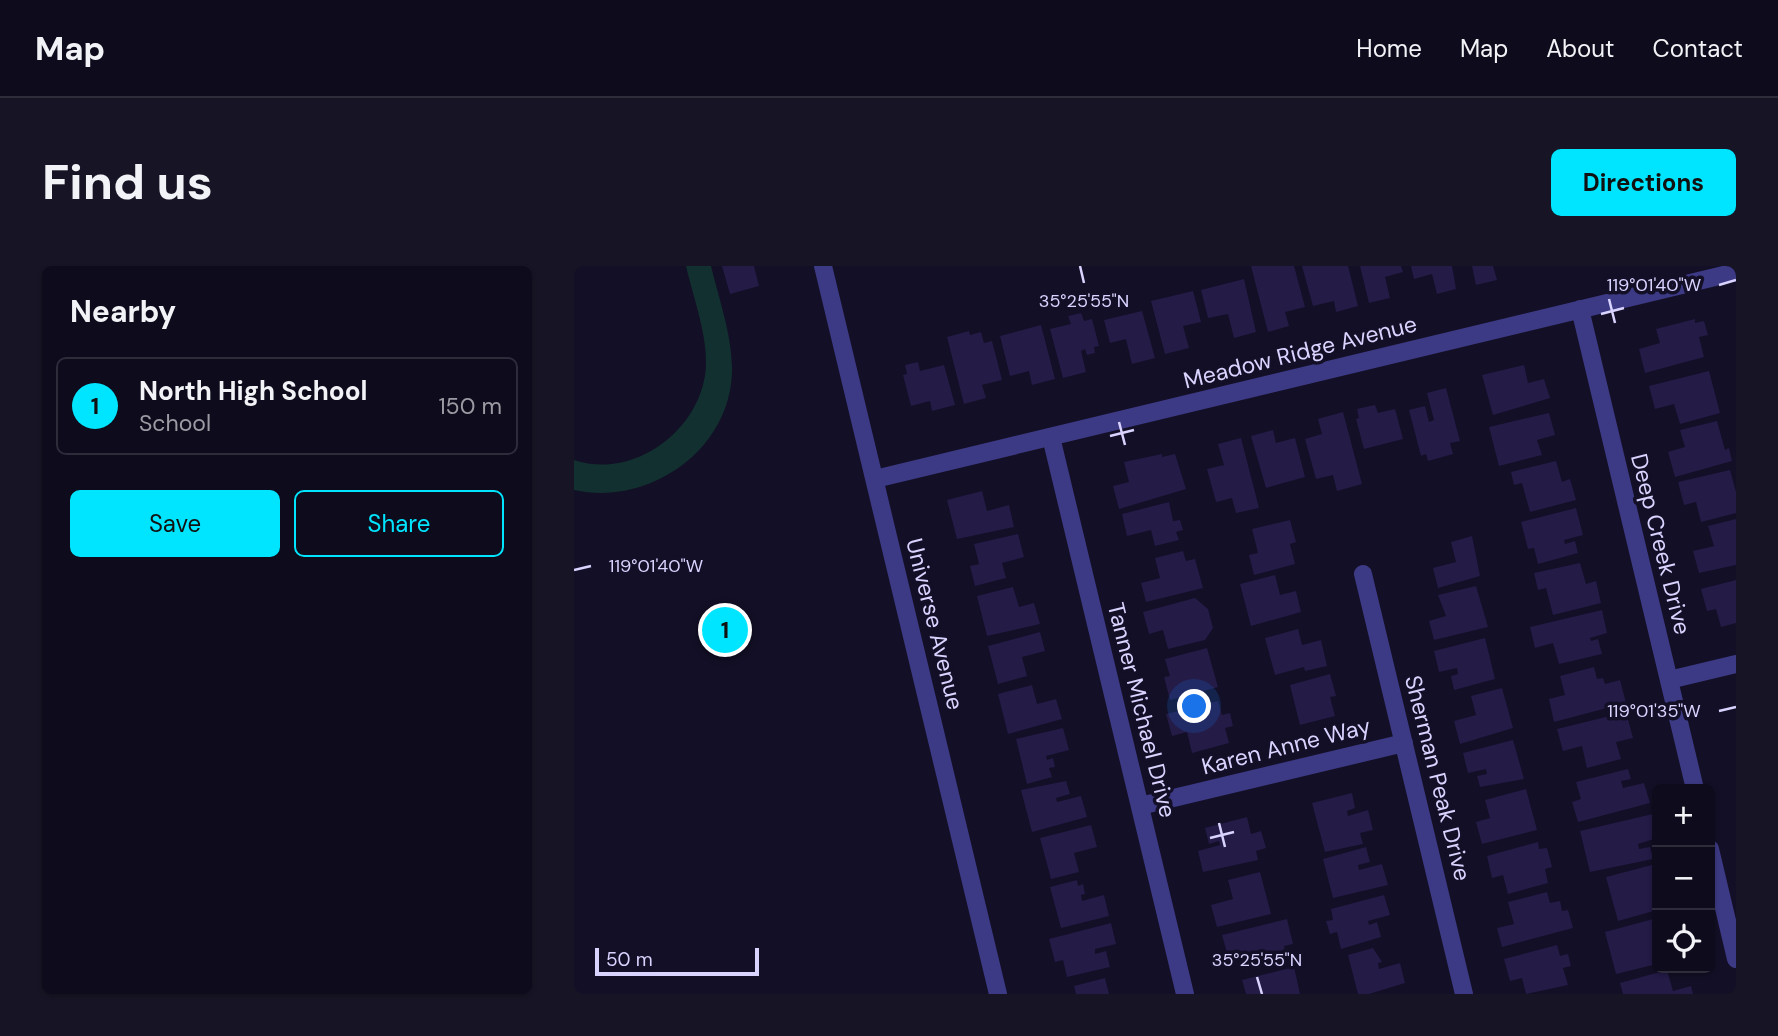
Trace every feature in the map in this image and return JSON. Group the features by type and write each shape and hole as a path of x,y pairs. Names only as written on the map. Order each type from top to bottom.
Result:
{"street":[{"name":"Universe Avenue","path":"824,266 998,994"},
{"name":"Meadow Ridge Avenue","path":"875,479 1736,272"},
{"name":"Deep Creek Drive","path":"1580,309 1694,784"},
{"name":"Tanner Michael Drive","path":"1051,437 1185,994"},
{"name":"Sherman Peak Drive","path":"1363,574 1464,994"},
{"path":"1669,680 1736,664"},
{"name":"Karen Anne Way","path":"1140,806 1404,743"},
{"path":"1715,870 1736,958"}],"green space":[{"path":"686,266 711,266 727,328 732,366 729,396 719,422 703,446 682,465 658,480 631,489 603,493 574,490 574,460 597,464 621,463 643,455 663,443 681,427 694,407 703,385 706,362 702,326"}],"building":[{"path":"722,266 754,266 759,286 730,294"},
{"path":"1251,266 1294,266 1305,307 1285,312 1289,326 1268,332"},
{"path":"1302,266 1348,266 1358,306 1336,312 1334,301 1313,306"},
{"path":"1360,266 1401,266 1403,272 1385,277 1390,298 1369,303"},
{"path":"1411,266 1452,266 1456,289 1437,294 1432,274 1414,279"},
{"path":"1472,266 1493,266 1497,280 1476,285"},
{"path":"1244,279 1256,332 1234,338 1228,314 1208,318 1201,290"},
{"path":"1193,291 1201,322 1183,326 1189,348 1165,354 1151,301"},
{"path":"1142,311 1155,358 1132,364 1126,339 1110,343 1104,320"},
{"path":"1081,313 1084,321 1092,319 1099,346 1094,347 1095,353 1087,355 1085,349 1081,351 1086,372 1063,378 1050,329 1071,324 1068,316"},
{"path":"1695,319 1695,323 1704,321 1708,335 1699,337 1704,357 1645,373 1639,349 1660,343 1656,329"},
{"path":"1041,325 1055,379 1032,385 1029,371 1010,376 1000,336"},
{"path":"969,331 970,335 981,332 984,343 992,341 1002,380 982,385 986,398 964,404 947,337"},
{"path":"918,362 920,371 944,365 955,405 932,411 930,401 911,406 903,375 907,374 905,365"},
{"path":"1524,365 1528,383 1544,379 1550,398 1493,415 1482,375"},
{"path":"1709,371 1720,413 1680,424 1674,404 1655,409 1649,386"},
{"path":"1446,388 1460,441 1450,443 1453,454 1428,461 1426,454 1421,456 1409,410 1425,406 1429,422 1434,420 1427,393"},
{"path":"1375,405 1378,413 1395,409 1403,439 1364,449 1356,419 1359,418 1357,409"},
{"path":"1343,412 1362,484 1337,491 1333,475 1316,479 1305,439 1322,434 1318,419"},
{"path":"1549,413 1555,435 1537,440 1542,455 1499,466 1489,427"},
{"path":"1717,421 1725,450 1729,448 1732,461 1675,477 1668,452 1685,447 1680,430"},
{"path":"1273,430 1276,443 1295,438 1305,477 1266,488 1251,436"},
{"path":"1241,438 1259,508 1236,513 1232,498 1216,502 1207,469 1224,465 1218,444"},
{"path":"1162,454 1162,457 1175,454 1186,489 1119,509 1113,486 1129,482 1124,462"},
{"path":"1556,461 1562,482 1570,479 1576,500 1530,512 1522,483 1514,485 1511,472"},
{"path":"1730,470 1736,492 1736,513 1701,522 1696,502 1684,505 1678,482"},
{"path":"982,491 987,511 1009,505 1014,527 957,539 947,500"},
{"path":"1169,502 1173,521 1180,520 1183,530 1176,532 1179,540 1155,546 1151,530 1127,536 1122,514"},
{"path":"1576,508 1583,535 1564,540 1565,544 1575,541 1578,553 1538,564 1534,548 1528,549 1521,522"},
{"path":"1736,519 1736,565 1699,573 1693,551 1714,546 1708,526"},
{"path":"1290,520 1296,542 1290,544 1295,564 1254,575 1249,555 1258,553 1252,529"},
{"path":"1018,534 1024,557 1002,563 1006,578 975,586 970,566 979,564 974,544"},
{"path":"1472,536 1480,576 1438,588 1433,568 1456,562 1451,542"},
{"path":"1183,551 1186,561 1195,559 1203,588 1146,602 1141,583 1160,578 1155,558"},
{"path":"1580,563 1586,584 1596,581 1601,603 1553,615 1546,588 1538,590 1534,573"},
{"path":"1275,575 1280,595 1296,591 1301,612 1251,626 1240,584"},
{"path":"1736,580 1736,623 1721,627 1716,609 1707,611 1701,589"},
{"path":"1476,586 1488,627 1434,640 1429,621 1446,616 1438,595"},
{"path":"1013,587 1019,607 1034,603 1040,624 987,636 977,596"},
{"path":"1195,598 1208,609 1213,628 1205,640 1168,649 1163,630 1149,634 1143,612"},
{"path":"1602,610 1607,633 1590,638 1591,641 1598,639 1602,654 1559,664 1553,643 1535,648 1530,627"},
{"path":"1298,629 1302,645 1321,640 1327,666 1305,671 1304,667 1275,675 1265,638"},
{"path":"1040,632 1045,651 1022,657 1027,676 998,684 988,646"},
{"path":"1485,638 1495,679 1454,690 1451,676 1458,674 1457,668 1439,672 1434,651"},
{"path":"1207,648 1218,687 1170,700 1164,677 1170,676 1165,659"},
{"path":"1594,667 1597,679 1603,678 1605,684 1620,680 1626,703 1554,722 1549,699 1565,695 1560,676"},
{"path":"1330,674 1336,696 1330,697 1335,716 1300,725 1290,685"},
{"path":"1032,685 1037,704 1056,699 1062,719 1008,734 998,694"},
{"path":"1502,688 1513,728 1460,744 1454,721 1476,715 1471,696"},
{"path":"1218,701 1222,715 1230,713 1233,726 1225,728 1229,743 1192,753 1187,732 1172,736 1166,714"},
{"path":"1626,712 1633,738 1616,742 1621,759 1587,768 1582,746 1563,751 1557,729"},
{"path":"1063,728 1069,750 1046,756 1047,760 1053,758 1055,767 1049,768 1052,777 1027,784 1016,739"},
{"path":"1513,740 1524,779 1480,787 1477,776 1487,774 1486,769 1468,773 1463,753"},
{"path":"1628,769 1631,779 1621,781 1623,788 1644,783 1650,803 1578,822 1572,802 1581,799 1576,782"},
{"path":"1066,781 1070,794 1056,798 1057,802 1081,796 1087,817 1032,832 1021,790"},
{"path":"1526,789 1537,830 1482,844 1476,822 1490,818 1485,800"},
{"path":"1352,793 1355,808 1347,811 1348,816 1368,810 1373,830 1360,833 1363,844 1325,852 1312,803"},
{"path":"1652,814 1652,840 1638,844 1639,849 1650,847 1652,859 1590,872 1580,831"},
{"path":"1247,817 1251,834 1261,831 1266,848 1256,851 1258,860 1203,872 1198,851 1220,845 1219,841 1209,844 1205,828"},
{"path":"1091,825 1097,847 1074,853 1079,872 1051,879 1040,838"},
{"path":"1538,842 1539,849 1547,848 1552,867 1545,869 1548,883 1508,894 1503,875 1492,878 1487,856"},
{"path":"1366,847 1370,862 1358,865 1359,870 1382,864 1388,885 1333,898 1323,859"},
{"path":"1652,865 1652,911 1618,921 1606,877"},
{"path":"1260,872 1271,914 1217,927 1211,905 1233,899 1228,880"},
{"path":"1077,880 1078,886 1083,884 1085,894 1081,895 1082,901 1104,895 1109,916 1061,928 1050,887"},
{"path":"1547,892 1550,903 1560,901 1562,911 1568,910 1573,928 1502,947 1497,928 1514,924 1508,902"},
{"path":"1384,895 1390,915 1368,921 1369,925 1377,922 1381,937 1341,949 1337,932 1330,934 1326,921 1333,920 1331,909"},
{"path":"1287,919 1293,944 1284,946 1287,959 1246,970 1240,950 1227,953 1222,935"},
{"path":"1652,919 1652,965 1616,974 1605,932"},
{"path":"1111,923 1116,944 1095,949 1095,954 1106,951 1110,967 1067,977 1063,960 1055,962 1049,939"},
{"path":"1557,945 1560,956 1568,954 1571,966 1563,968 1568,985 1526,994 1522,978 1510,981 1504,959"},
{"path":"1373,948 1382,962 1378,963 1379,969 1400,963 1405,983 1369,994 1358,994 1348,955"},
{"path":"1294,967 1300,994 1246,994 1242,980"},
{"path":"1656,973 1668,973 1673,991 1691,986 1693,994 1623,994 1620,983"},
{"path":"1105,978 1109,994 1076,994 1074,986"}],"place":[{"name":"North High School","path":"725,630"}]}
